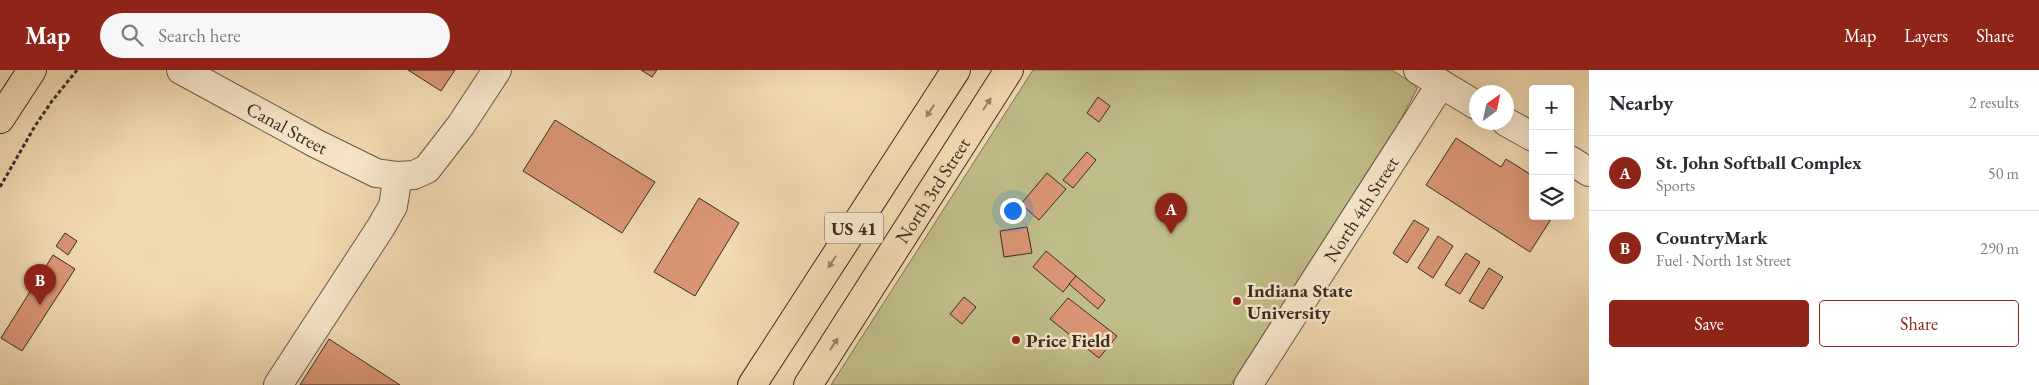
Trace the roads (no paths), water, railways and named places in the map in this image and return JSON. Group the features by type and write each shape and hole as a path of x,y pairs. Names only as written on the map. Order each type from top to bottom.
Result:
{"main road":[{"path":"0,119 32,70"},
{"name":"US 41","path":"752,385 956,70"},
{"name":"North 3rd Street","path":"808,385 1009,70"}],"street":[{"name":"Canal Street","path":"181,70 315,143 376,173 398,176"},
{"path":"278,385 382,227 392,206 398,176 414,175 427,169 447,144 497,70"},
{"path":"1418,70 1469,101"},
{"name":"North 4th Street","path":"1248,385 1441,84"},
{"path":"1514,126 1529,135"},
{"path":"1574,163 1589,172"}],"place":[{"name":"St. John Softball Complex","path":"1171,234"},
{"name":"Indiana State University","path":"1237,301"},
{"name":"CountryMark","path":"40,305"},
{"name":"Price Field","path":"1016,340"}]}
